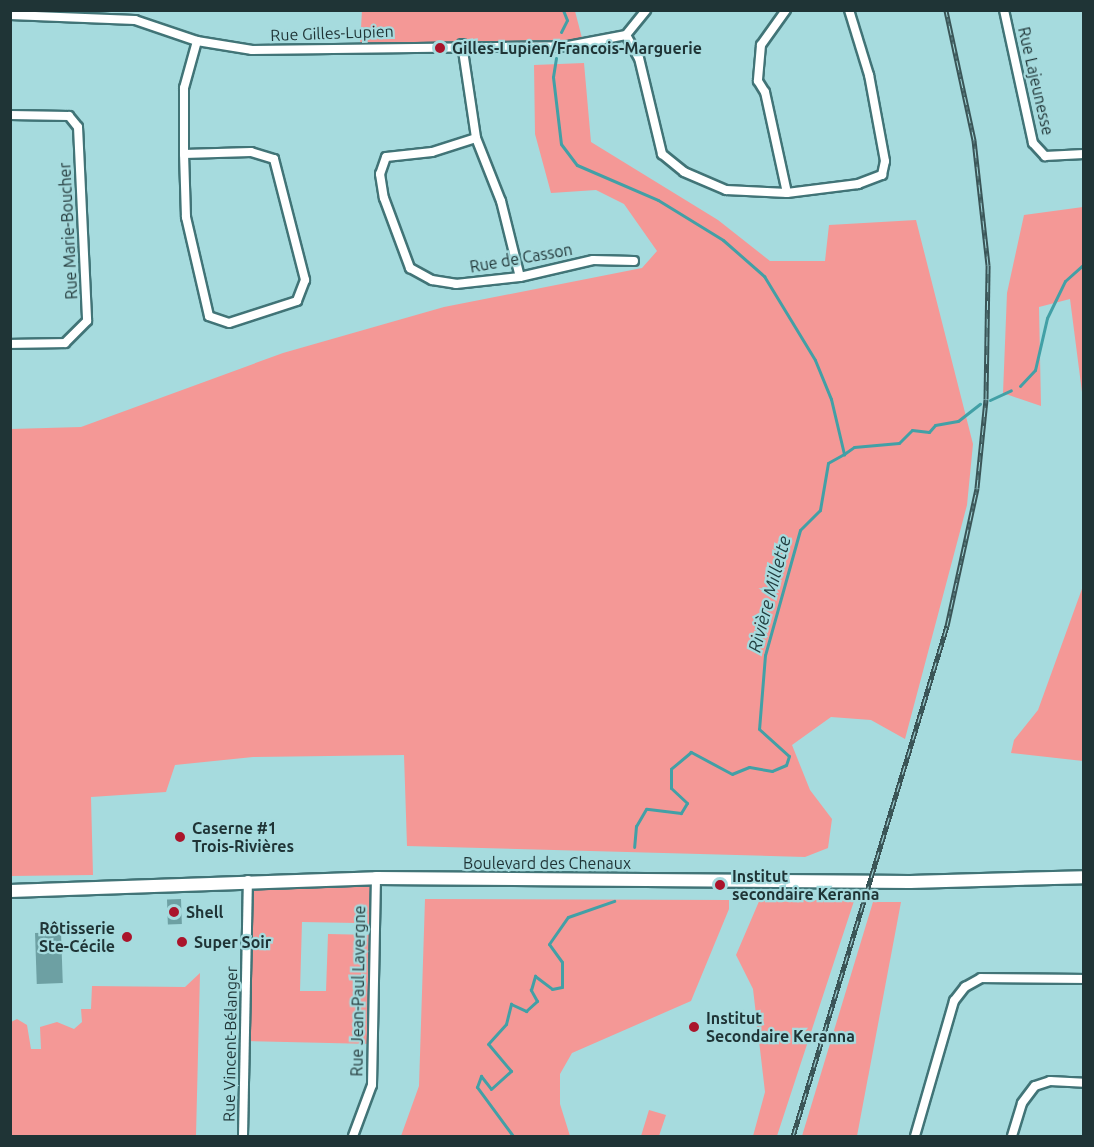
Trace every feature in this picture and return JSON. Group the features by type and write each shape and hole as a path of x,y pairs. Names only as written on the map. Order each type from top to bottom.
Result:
{"main road":[{"name":"Boulevard des Chenaux","path":"10,891 248,880 376,878 921,882 1083,877"}],"street":[{"path":"646,10 626,35 639,58 662,154 684,172 726,190 787,193 858,184 882,175 885,161 869,75 849,10"},
{"path":"786,10 761,45 758,81 765,93 787,193"},
{"name":"Rue Lajeunesse","path":"1004,10 1033,143 1045,156 1083,154"},
{"name":"Rue Gilles-Lupien","path":"10,15 79,13 135,20 197,41 252,50 462,44 568,46 626,35"},
{"path":"184,154 250,152 274,159 304,280 297,301 229,323 209,316 186,217 184,154 184,88 197,41"},
{"path":"462,44 476,138 501,201 520,277"},
{"name":"Rue Marie-Boucher","path":"10,115 69,116 78,127 87,321 64,343 10,345"},
{"name":"Rue de Casson","path":"476,138 432,152 386,157 380,174 384,198 411,268 432,280 456,284 520,277 593,260 633,261"},
{"name":"Rue Jean-Paul Lavergne","path":"353,1137 372,1085 376,878"},
{"name":"Rue Vincent-Bélanger","path":"243,1137 248,880"},
{"path":"915,1137 954,1001 965,987 981,978 1083,979"},
{"path":"1012,1137 1022,1103 1035,1086 1050,1081 1083,1083"}],"shaded area":[{"path":"362,10 575,11 583,42 360,46"},
{"path":"584,63 591,142 718,220 770,261 825,261 829,225 916,220 973,444 967,505 905,739 871,720 831,717 792,745 810,790 832,819 828,848 805,857 407,846 404,755 253,757 175,765 166,792 91,797 93,875 11,876 11,429 81,427 283,353 444,307 642,268 657,251 624,204 596,190 551,193 535,134 534,65"},
{"path":"1083,207 1083,400 1070,299 1039,307 1041,406 1003,393 1007,293 1024,215"},
{"path":"1083,586 1083,761 1011,753 1014,740 1038,710"},
{"path":"376,878 375,930 357,929 357,923 302,922 300,991 326,991 328,934 374,935 372,1044 245,1041 248,880"},
{"path":"425,899 729,900 729,909 691,1001 572,1053 560,1074 560,1104 570,1136 401,1136 419,1086"},
{"path":"760,899 854,901 777,1136 753,1136 765,1092 753,989 736,955"},
{"path":"873,902 901,902 857,1136 802,1136"},
{"path":"200,973 196,1136 11,1136 11,1022 17,1019 27,1025 31,1049 41,1049 40,1027 57,1022 74,1029 82,1022 81,1009 91,1009 92,986 185,987"},
{"path":"649,1110 666,1115 659,1136 641,1136"}],"building":[{"name":"Shell","path":"167,899 181,899 182,924 168,924"},
{"path":"61,932 63,983 37,984 35,933"}],"waterway":[{"name":"Rivière Millette","path":"561,32 567,20 563,10"},
{"name":"Rivière Millette","path":"556,58 553,77 561,144 577,165 658,200 723,240 764,276 815,360 831,399 844,454 828,463 820,510 800,530 765,655 759,729 789,756 786,765 772,771 749,767 732,774 691,752 671,769 671,788 687,803 681,813 646,809 636,826 634,847"},
{"path":"1020,386 1035,370 1047,318 1065,281 1084,264"},
{"path":"990,400 1011,390"},
{"path":"844,454 854,447 899,443 912,430 929,432 935,425 958,421 980,404"},
{"name":"Rivière Millette","path":"513,1136 477,1087 481,1076 491,1089 511,1071 488,1044 506,1024 511,1004 526,1011 537,1001 531,990 535,976 552,989 562,987 562,962 549,944 568,917 614,901"}],"railway":[{"path":"793,1136 947,626 977,488 986,399 988,265 974,140 946,10"}],"place":[{"name":"Gilles-Lupien/Francois-Marguerie","path":"440,48"},
{"name":"Caserne #1 Trois-Rivières","path":"180,837"},
{"name":"Institut secondaire Keranna","path":"720,885"},
{"name":"Shell","path":"174,912"},
{"name":"Rôtisserie Ste-Cécile","path":"127,937"},
{"name":"Super Soir","path":"182,942"},
{"name":"Institut Secondaire Keranna","path":"694,1027"}]}
